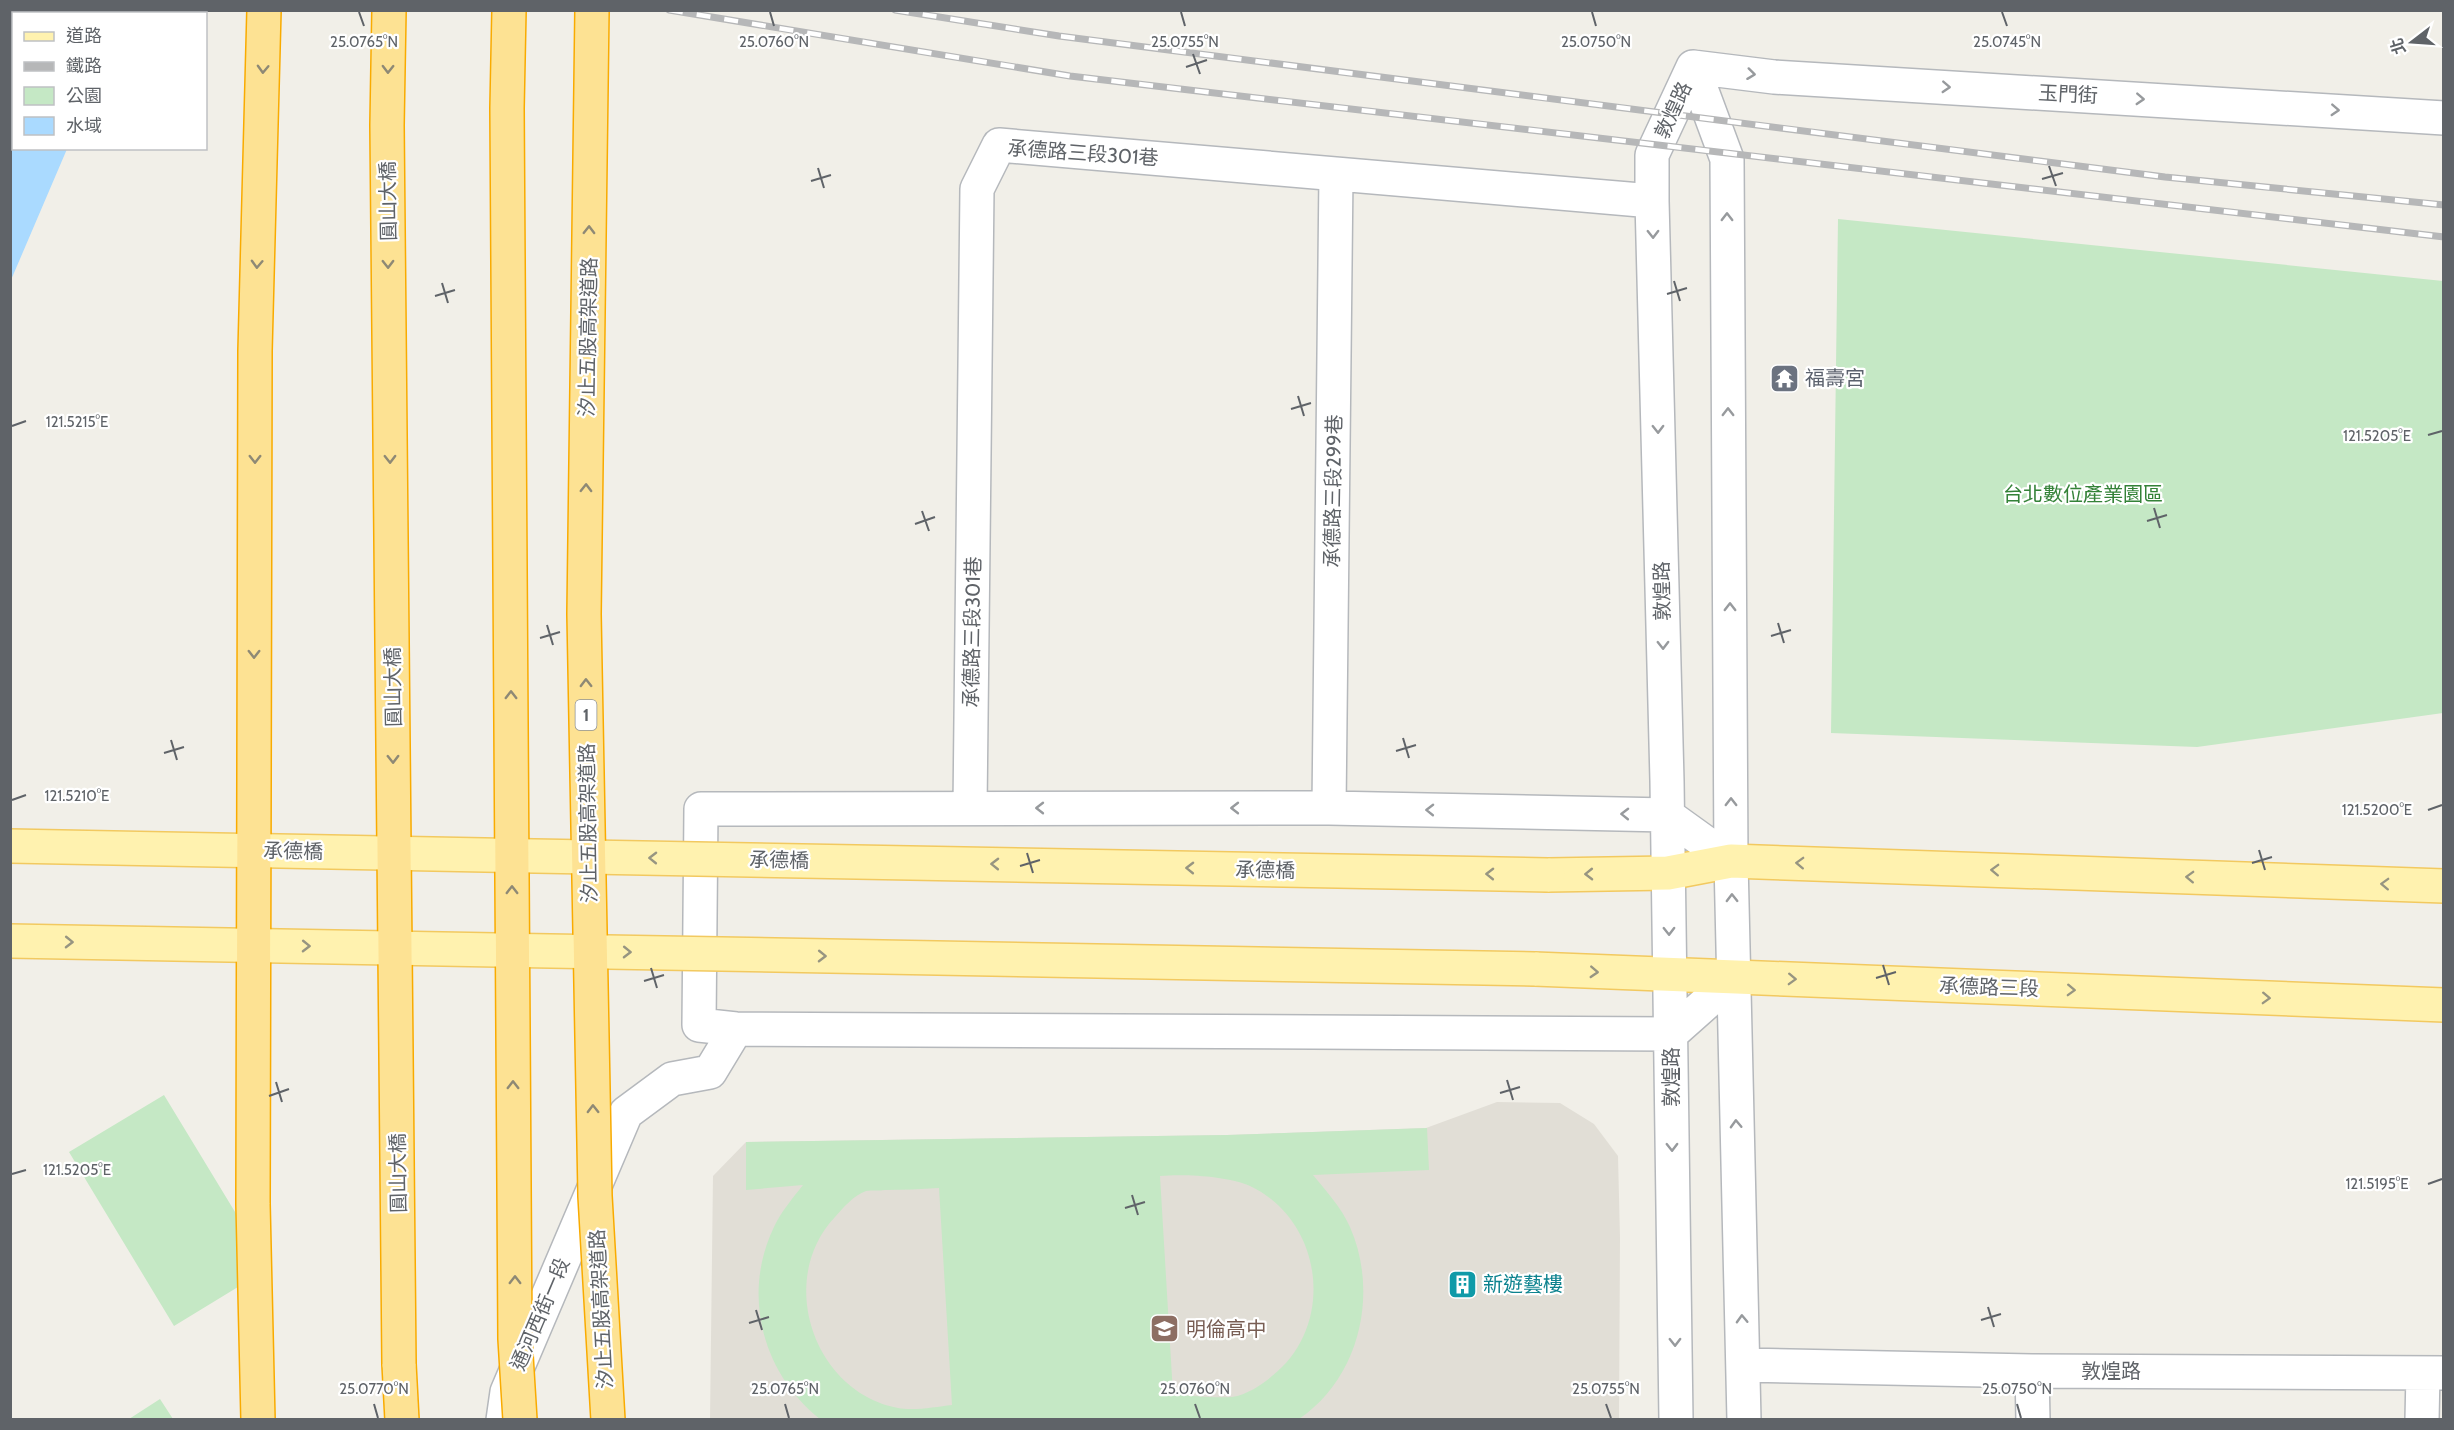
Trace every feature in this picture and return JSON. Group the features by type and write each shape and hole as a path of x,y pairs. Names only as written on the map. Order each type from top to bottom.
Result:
{"highway":[{"path":"258,1419 253,1204 255,351 264,10"},
{"name":"圓山大橋","path":"390,10 387,125 399,1364 402,1419"},
{"path":"509,10 507,108 515,1339 520,1419"},
{"name":"汐止五股高架道路","path":"592,10 584,614 595,1196 608,1419"}],"main road":[{"name":"承德橋","path":"10,846 1548,875 1668,873"},
{"path":"1668,873 1731,861 2444,886"},
{"name":"承德路三段","path":"10,941 1535,969 2444,1005"}],"street":[{"name":"玉門街","path":"1693,67 1774,77 2444,118"},
{"name":"敦煌路","path":"1676,1419 1667,815 1652,155 1693,67"},
{"name":"敦煌路","path":"1693,67 1727,159 1731,861 1744,1419"},
{"name":"承德路三段301巷","path":"970,808 977,189 999,145 1652,201"},
{"name":"承德路三段299巷","path":"1329,808 1336,174"},
{"path":"1731,861 1667,815 1329,808 701,809 699,1025 736,1029 1671,1034 1734,978"},
{"name":"通河西街一段","path":"503,1419 507,1392 626,1113 672,1079 710,1072 736,1029"},
{"name":"敦煌路","path":"1743,1365 2032,1371 2433,1373"},
{"path":"2032,1371 2033,1419"},
{"path":"2422,1419 2433,1373"}],"shaded area":[{"name":"明倫高中","path":"1497,1102 1560,1103 1594,1124 1618,1156 1619,1419 710,1420 713,1176 746,1142 1227,1135 1426,1128"}],"green space":[{"name":"台北數位產業園區","path":"1838,219 2443,281 2443,713 2197,747 1831,733"},
{"path":"164,1095 269,1268 174,1326 69,1152"},
{"path":"1427,1128 1429,1170 1313,1175 1338,1206 1350,1227 1359,1253 1363,1279 1363,1306 1350,1358 1337,1381 1320,1402 1299,1419 820,1419 800,1401 784,1380 763,1332 759,1306 759,1279 764,1253 774,1227 803,1185 746,1190 746,1142 1227,1135","holes":["1160,1176 1206,1176 1250,1186 1275,1202 1294,1223 1306,1248 1313,1275 1313,1303 1306,1330 1292,1355 1272,1376 1243,1394 1232,1397 1173,1394","939,1188 952,1405 917,1409 898,1408 868,1398 844,1380 825,1357 812,1330 807,1300 808,1271 817,1242 835,1217 857,1195 868,1191"]},
{"path":"160,1399 173,1419 129,1419"}],"water":[{"path":"11,10 126,11 12,12 12,150 67,150 11,280"}],"railway":[{"path":"669,10 1070,76 2444,237"},
{"path":"895,10 1059,36 2165,177 2444,205"}],"place":[{"name":"福壽宮","path":"1784,378"},
{"name":"新遊藝樓","path":"1462,1284"},
{"name":"明倫高中","path":"1165,1329"}]}
